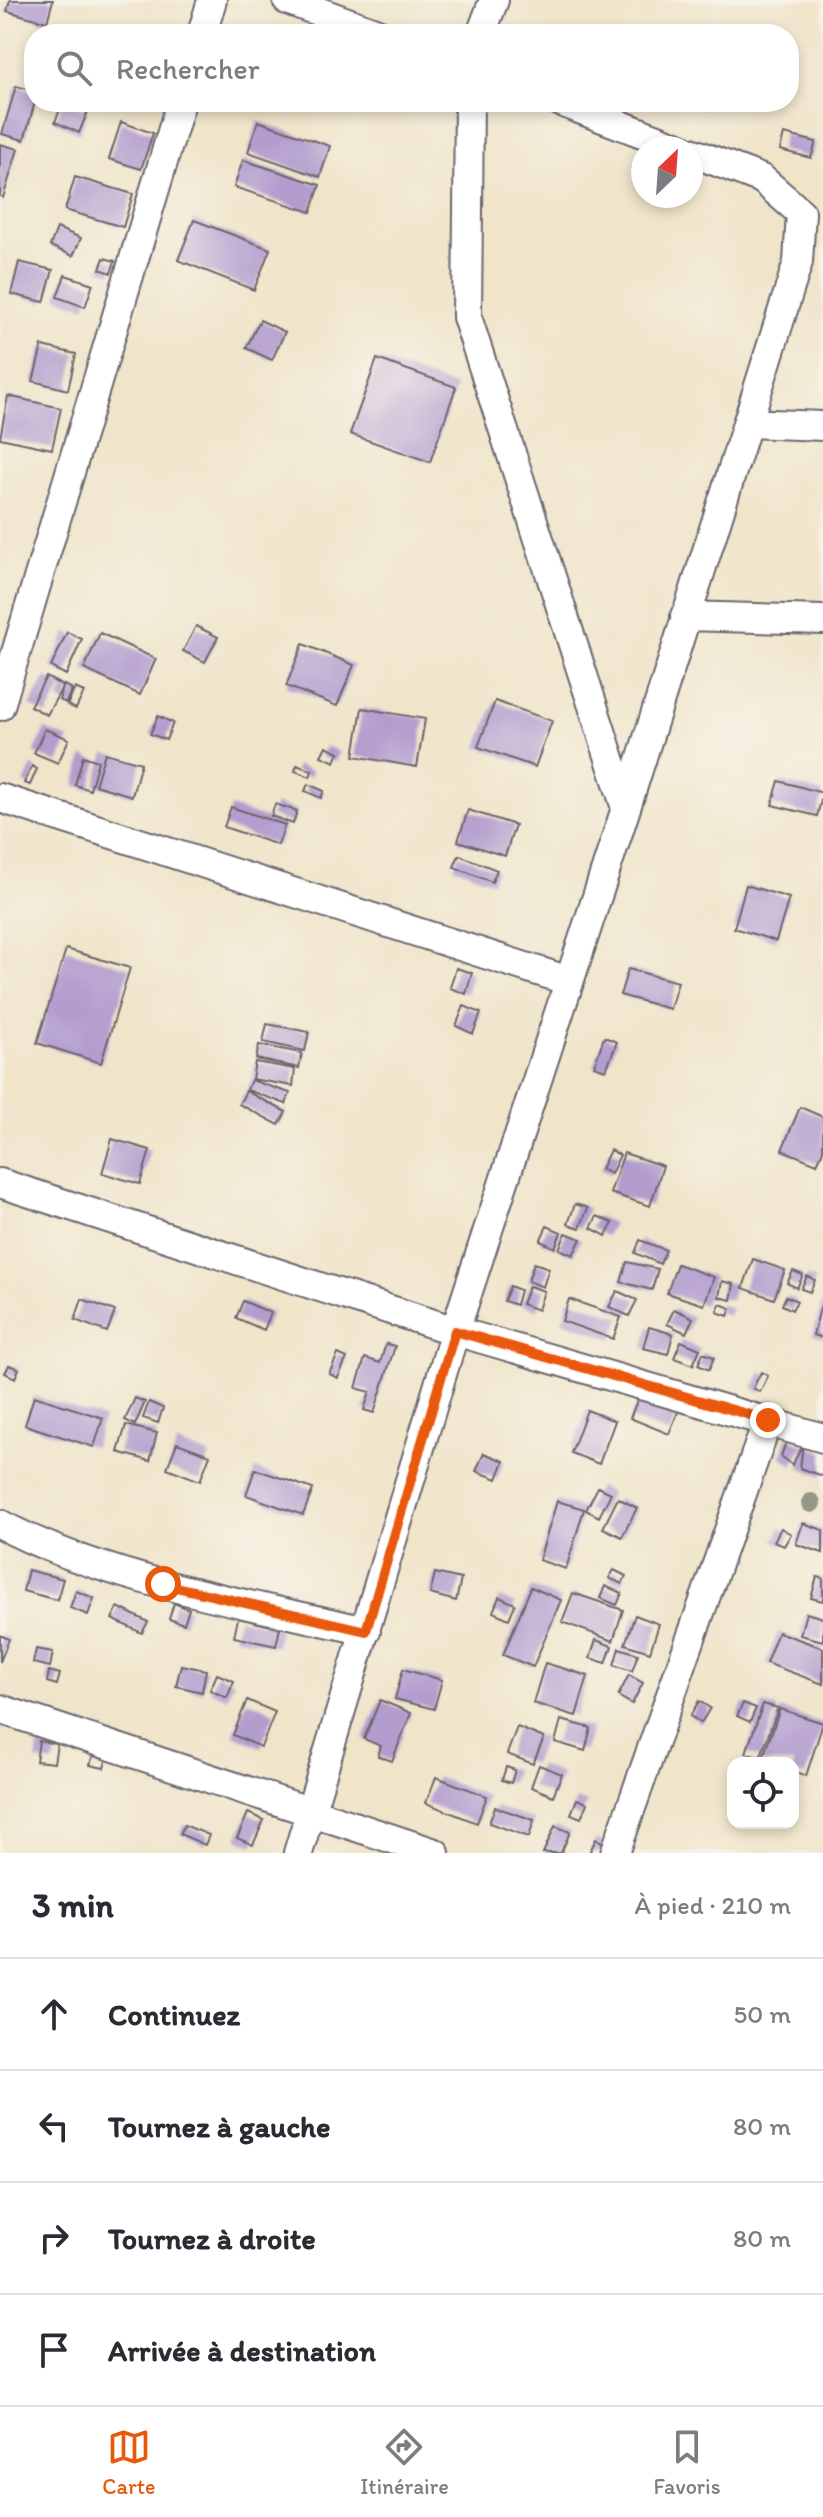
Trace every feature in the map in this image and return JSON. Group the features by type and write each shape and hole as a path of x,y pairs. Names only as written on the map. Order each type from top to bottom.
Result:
{"street":[{"path":"205,24 212,0"},
{"path":"287,0 353,24"},
{"path":"485,24 494,0"},
{"path":"0,706 178,112"},
{"path":"469,112 467,317 626,808"},
{"path":"587,112 650,136"},
{"path":"298,1853 455,1331 626,808 798,262 801,213 762,179 703,157"},
{"path":"747,423 823,426"},
{"path":"685,616 823,620"},
{"path":"0,798 569,981"},
{"path":"0,1183 455,1331 823,1438"},
{"path":"615,1853 768,1420"},
{"path":"0,1524 31,1541 163,1584 366,1631"},
{"path":"0,1709 435,1853"}],"building":[{"path":"10,0 53,0 47,22 7,11"},
{"path":"16,86 24,88 24,112 32,112 24,140 2,134"},
{"path":"59,112 88,112 79,133 55,122"},
{"path":"258,121 330,146 320,177 248,152"},
{"path":"121,122 153,133 141,169 109,159"},
{"path":"784,134 816,142 811,158 780,150"},
{"path":"0,144 18,149 3,198 0,196"},
{"path":"243,160 320,185 311,212 234,187"},
{"path":"75,177 133,194 123,227 65,210"},
{"path":"194,220 270,249 254,290 178,260"},
{"path":"57,228 81,238 73,256 50,246"},
{"path":"104,258 115,261 111,273 100,269"},
{"path":"19,262 53,270 44,302 11,294"},
{"path":"65,275 93,284 85,307 57,297"},
{"path":"260,320 285,332 272,360 246,348"},
{"path":"42,346 76,354 68,390 33,381"},
{"path":"377,359 456,387 430,462 350,434"},
{"path":"8,396 61,408 52,449 0,438"},
{"path":"196,626 218,637 205,662 183,651"},
{"path":"67,632 82,639 66,675 51,667"},
{"path":"100,633 156,659 140,695 84,669"},
{"path":"303,644 354,665 337,706 286,686"},
{"path":"46,677 63,686 47,715 30,706"},
{"path":"64,685 72,689 66,703 59,700"},
{"path":"75,688 84,692 76,709 67,705"},
{"path":"495,701 552,721 535,767 478,747"},
{"path":"362,708 425,719 417,767 354,756"},
{"path":"158,716 173,723 166,740 150,734"},
{"path":"45,729 69,739 58,763 34,753"},
{"path":"326,746 339,752 335,762 321,756"},
{"path":"105,753 141,763 132,796 95,785"},
{"path":"83,756 98,761 90,790 75,785"},
{"path":"297,765 312,771 310,777 295,771"},
{"path":"32,766 37,769 30,785 24,783"},
{"path":"779,781 823,793 817,816 772,805"},
{"path":"308,784 324,791 321,798 305,791"},
{"path":"275,804 297,811 293,824 271,816"},
{"path":"231,807 285,825 278,845 224,827"},
{"path":"468,810 515,825 505,856 458,841"},
{"path":"459,855 497,870 492,882 454,867"},
{"path":"746,885 789,898 776,941 734,928"},
{"path":"66,949 130,968 101,1063 37,1043"},
{"path":"456,968 472,973 466,994 450,988"},
{"path":"628,969 678,982 670,1009 620,995"},
{"path":"464,1006 481,1013 473,1034 456,1026"},
{"path":"267,1024 309,1032 305,1051 263,1042"},
{"path":"604,1037 617,1042 606,1070 594,1066"},
{"path":"259,1045 302,1053 299,1068 256,1059"},
{"path":"255,1062 295,1069 293,1086 252,1079"},
{"path":"251,1080 290,1093 286,1104 247,1090"},
{"path":"246,1091 286,1112 279,1125 239,1104"},
{"path":"800,1107 823,1117 823,1150 817,1164 782,1150"},
{"path":"112,1139 150,1150 140,1184 102,1173"},
{"path":"610,1150 620,1155 611,1174 601,1169"},
{"path":"624,1153 663,1166 650,1206 610,1193"},
{"path":"575,1204 588,1208 580,1228 568,1224"},
{"path":"597,1216 613,1223 606,1236 591,1228"},
{"path":"547,1226 561,1232 555,1248 540,1241"},
{"path":"566,1233 581,1239 573,1255 559,1249"},
{"path":"640,1240 666,1250 660,1264 635,1253"},
{"path":"753,1259 785,1270 774,1299 743,1288"},
{"path":"627,1262 658,1269 652,1290 621,1282"},
{"path":"534,1263 549,1268 543,1287 528,1281"},
{"path":"677,1264 714,1277 704,1305 667,1293"},
{"path":"793,1271 803,1275 797,1288 787,1283"},
{"path":"807,1276 815,1280 810,1292 801,1289"},
{"path":"722,1281 734,1284 731,1300 719,1297"},
{"path":"510,1286 520,1290 516,1305 504,1301"},
{"path":"529,1286 544,1291 538,1310 522,1304"},
{"path":"617,1291 637,1300 629,1316 609,1307"},
{"path":"786,1296 797,1301 792,1310 782,1305"},
{"path":"82,1299 115,1311 107,1332 75,1320"},
{"path":"569,1299 621,1317 613,1339 562,1321"},
{"path":"243,1301 271,1313 264,1330 236,1318"},
{"path":"823,1301 823,1338 813,1335"},
{"path":"720,1304 731,1308 728,1316 717,1312"},
{"path":"674,1309 693,1318 686,1333 667,1324"},
{"path":"649,1327 673,1334 668,1354 643,1348"},
{"path":"681,1341 700,1349 693,1365 674,1358"},
{"path":"386,1344 395,1346 374,1413 364,1410 370,1392 356,1388 365,1358 380,1363"},
{"path":"703,1353 714,1357 709,1370 698,1365"},
{"path":"338,1354 347,1358 338,1378 329,1374"},
{"path":"9,1365 19,1369 15,1378 5,1373"},
{"path":"761,1372 768,1376 760,1392 753,1388"},
{"path":"641,1391 680,1407 669,1434 630,1418"},
{"path":"34,1396 103,1418 94,1447 25,1425"},
{"path":"135,1398 145,1402 135,1425 125,1420"},
{"path":"149,1402 163,1408 158,1423 143,1418"},
{"path":"587,1410 615,1421 599,1464 571,1453"},
{"path":"126,1425 157,1433 150,1461 118,1452"},
{"path":"788,1437 803,1445 792,1465 781,1456"},
{"path":"177,1443 210,1455 200,1481 167,1468"},
{"path":"803,1445 823,1452 823,1476 800,1468"},
{"path":"484,1453 504,1461 497,1479 476,1471"},
{"path":"255,1469 313,1489 303,1515 246,1495"},
{"path":"598,1487 611,1493 599,1517 586,1510"},
{"path":"618,1498 637,1508 622,1537 603,1528"},
{"path":"557,1501 584,1509 566,1569 539,1560"},
{"path":"803,1523 823,1530 823,1553 796,1544"},
{"path":"781,1528 791,1534 784,1546 774,1541"},
{"path":"28,1570 63,1579 57,1600 23,1591"},
{"path":"614,1570 626,1576 622,1584 609,1578"},
{"path":"435,1573 461,1579 456,1601 430,1594"},
{"path":"817,1577 823,1578 823,1601 811,1598"},
{"path":"605,1586 622,1593 617,1605 600,1598"},
{"path":"531,1587 561,1600 533,1667 503,1655"},
{"path":"76,1591 94,1598 88,1615 70,1608"},
{"path":"573,1593 623,1610 613,1641 562,1622"},
{"path":"499,1597 515,1604 509,1619 493,1612"},
{"path":"174,1603 189,1609 184,1624 169,1619"},
{"path":"118,1607 148,1622 142,1633 112,1619"},
{"path":"806,1613 823,1618 823,1641 800,1635"},
{"path":"635,1615 659,1624 650,1652 625,1644"},
{"path":"238,1618 280,1628 276,1646 234,1637"},
{"path":"778,1632 823,1648 823,1684 766,1663"},
{"path":"0,1635 9,1639 0,1662"},
{"path":"596,1640 612,1646 606,1663 590,1658"},
{"path":"619,1648 638,1654 632,1671 614,1665"},
{"path":"36,1649 53,1652 50,1667 33,1663"},
{"path":"545,1663 588,1676 576,1716 533,1703"},
{"path":"181,1665 206,1670 202,1692 176,1686"},
{"path":"403,1669 442,1680 434,1709 395,1699"},
{"path":"49,1671 60,1674 57,1685 47,1682"},
{"path":"217,1674 234,1681 227,1698 210,1690"},
{"path":"629,1675 643,1683 632,1704 618,1696"},
{"path":"247,1700 275,1712 261,1747 233,1735"},
{"path":"380,1700 411,1713 392,1761 378,1756 381,1746 364,1739"},
{"path":"699,1701 710,1708 701,1723 690,1716"},
{"path":"743,1703 756,1708 750,1722 737,1716"},
{"path":"763,1704 778,1708 760,1757 746,1753"},
{"path":"780,1709 823,1723 806,1776 799,1773 799,1757 763,1757"},
{"path":"561,1720 591,1728 585,1751 555,1742"},
{"path":"517,1727 544,1738 533,1764 507,1754"},
{"path":"39,1741 57,1744 54,1763 36,1761"},
{"path":"97,1743 110,1747 104,1768 90,1765"},
{"path":"539,1765 562,1774 553,1796 531,1787"},
{"path":"506,1767 515,1770 511,1783 502,1780"},
{"path":"436,1777 487,1796 477,1823 426,1803"},
{"path":"577,1799 587,1803 581,1818 571,1814"},
{"path":"495,1807 534,1820 529,1837 489,1823"},
{"path":"248,1813 264,1820 253,1845 237,1838"},
{"path":"184,1825 209,1835 205,1845 180,1834"},
{"path":"555,1826 570,1832 561,1853 543,1853"},
{"path":"596,1839 611,1846 609,1853 589,1853"}],"route":[{"path":"163,1584 366,1631 455,1331 768,1420"}]}
